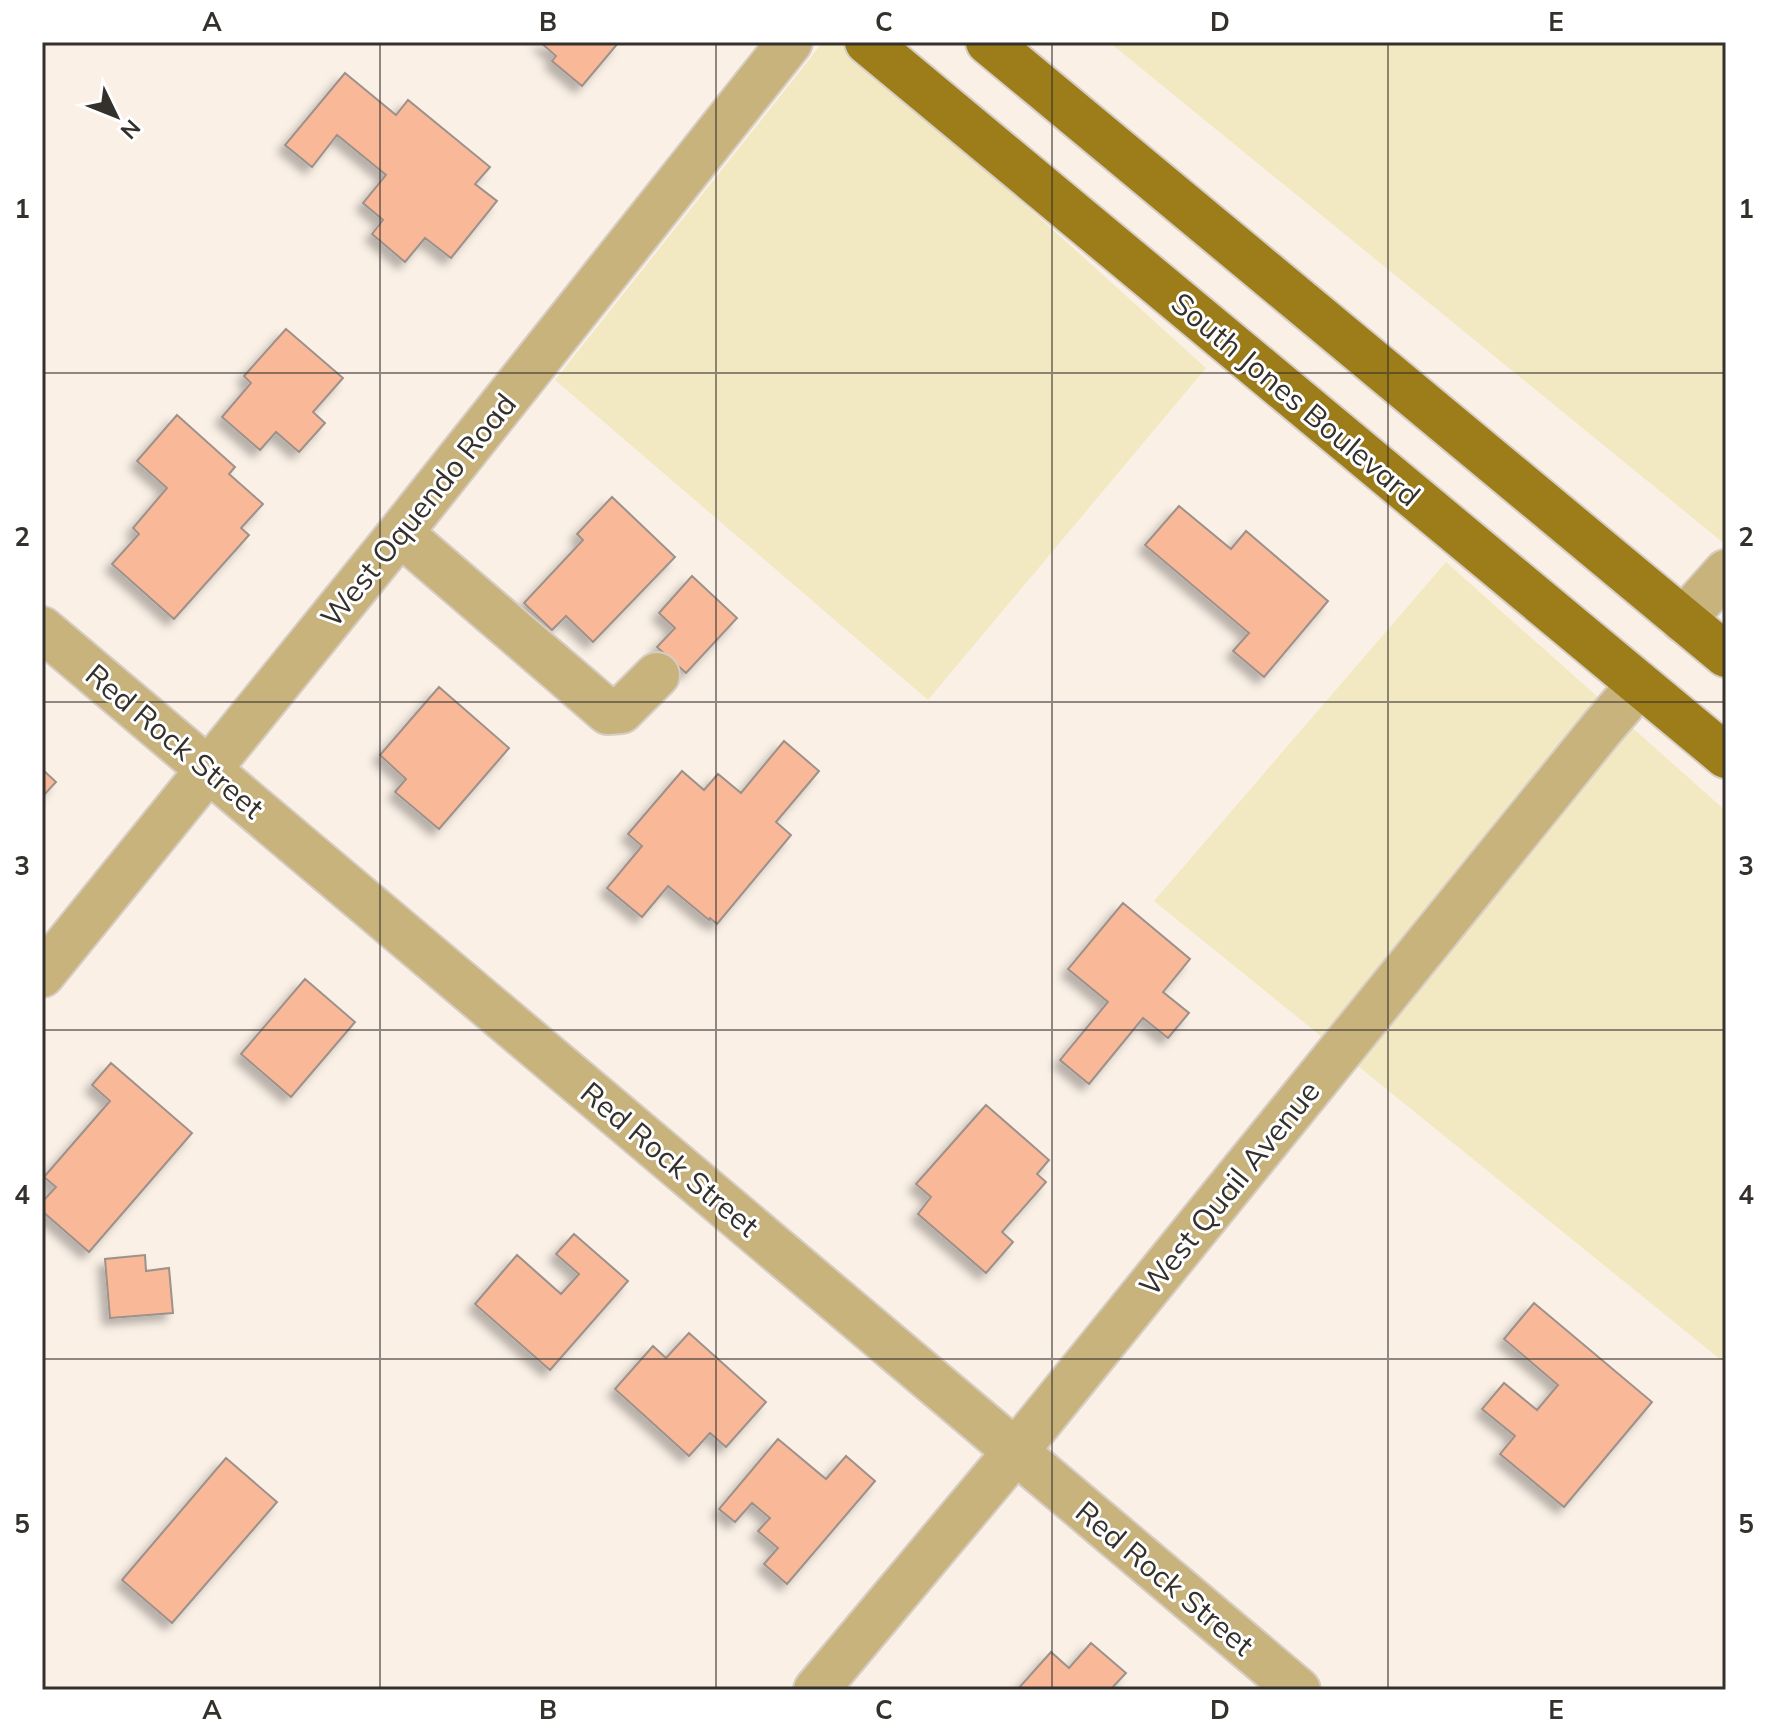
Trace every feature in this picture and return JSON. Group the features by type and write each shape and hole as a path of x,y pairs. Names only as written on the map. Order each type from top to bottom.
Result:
{"main road":[{"name":"South Jones Boulevard","path":"867,42 1726,756"},
{"path":"988,42 1726,655"}],"street":[{"name":"West Oquendo Road","path":"42,975 400,533 790,42"},
{"path":"400,533 608,712 621,711 657,675"},
{"path":"1683,620 1726,572"},
{"name":"Red Rock Street","path":"42,629 1298,1690"},
{"name":"West Quail Avenue","path":"816,1690 1016,1451 1639,685"}],"sand":[{"path":"823,42 845,42 1206,368 928,700 555,380"},
{"path":"1109,42 1726,42 1726,545"},
{"path":"1446,562 1726,811 1726,1364 1154,901"}],"building":[{"path":"540,42 619,42 582,86 552,61 556,56"},
{"path":"345,73 396,115 408,100 490,167 475,184 497,201 451,258 425,238 405,262 372,234 383,220 363,203 386,175 337,135 312,167 285,145"},
{"path":"286,329 343,378 313,412 325,423 299,452 276,432 260,450 222,417 251,383 244,376"},
{"path":"177,415 235,467 229,474 263,504 241,528 249,535 174,619 112,564 139,534 133,528 167,488 137,461"},
{"path":"612,497 675,557 593,642 566,616 552,630 524,603 583,540 577,534"},
{"path":"1179,506 1231,549 1246,531 1328,601 1264,677 1233,651 1249,633 1145,545"},
{"path":"692,576 737,618 686,673 657,647 675,628 659,613"},
{"path":"439,687 509,748 439,829 395,792 406,779 380,755"},
{"path":"784,741 819,771 776,822 791,835 717,924 668,886 642,917 607,888 642,846 628,834 682,771 704,790 718,774 741,793"},
{"path":"42,769 56,782 42,797"},
{"path":"1123,903 1190,959 1163,992 1189,1013 1168,1038 1143,1018 1089,1084 1060,1060 1108,1002 1068,969"},
{"path":"305,979 355,1022 291,1097 241,1054"},
{"path":"111,1063 192,1133 89,1252 42,1211 42,1202 56,1187 44,1177 110,1101 92,1085"},
{"path":"986,1105 1049,1160 1037,1174 1046,1182 1002,1232 1013,1242 986,1273 918,1214 931,1197 916,1184"},
{"path":"574,1234 628,1281 550,1370 475,1304 517,1255 561,1294 579,1274 556,1254"},
{"path":"145,1255 146,1271 169,1268 173,1313 110,1318 105,1259"},
{"path":"1534,1303 1652,1402 1564,1507 1500,1454 1515,1436 1482,1409 1504,1383 1537,1410 1558,1385 1504,1339"},
{"path":"689,1333 766,1402 726,1447 710,1433 689,1456 615,1389 653,1346 666,1358"},
{"path":"778,1439 826,1479 846,1456 875,1481 787,1584 764,1564 778,1548 758,1531 770,1518 752,1503 735,1522 719,1509"},
{"path":"226,1458 277,1502 172,1623 122,1580"},
{"path":"1091,1643 1126,1673 1110,1690 1017,1690 1051,1652 1069,1668"}]}
